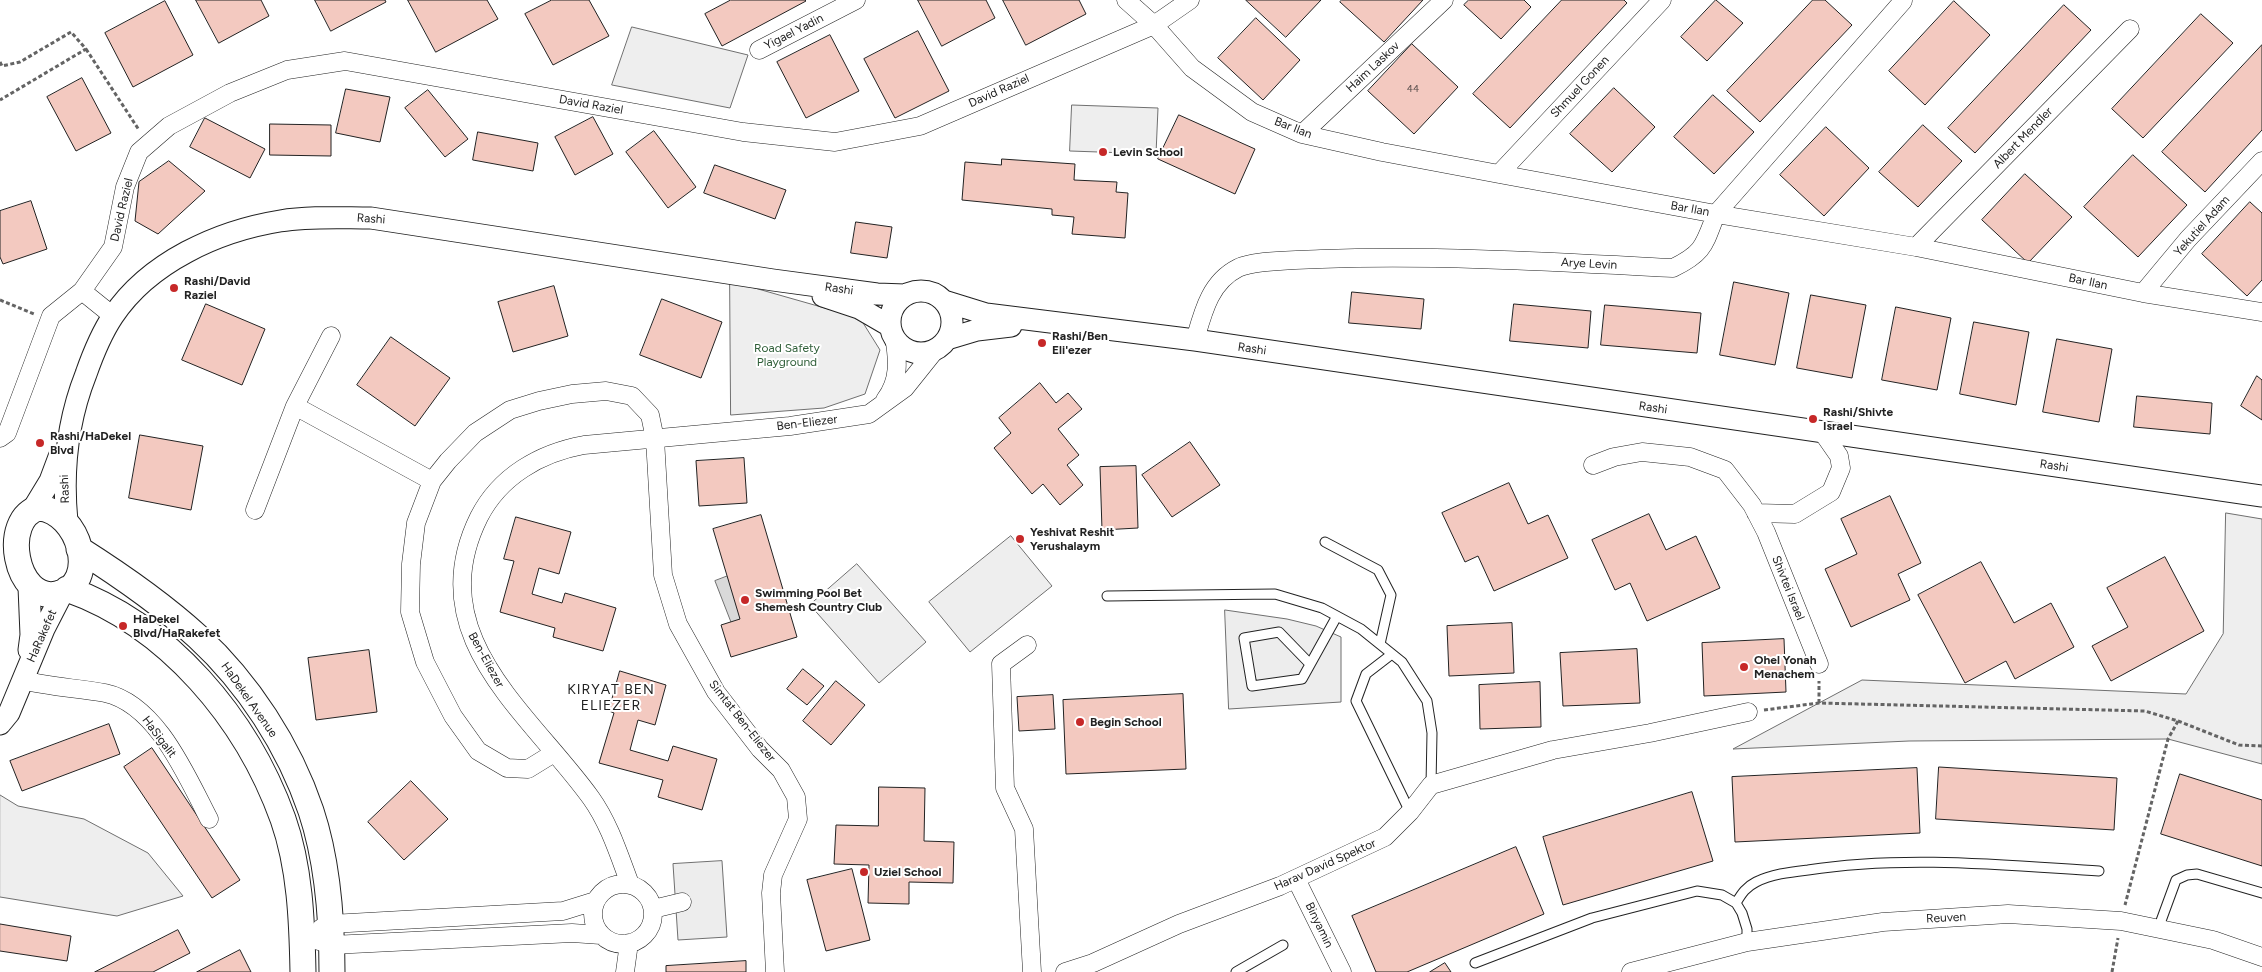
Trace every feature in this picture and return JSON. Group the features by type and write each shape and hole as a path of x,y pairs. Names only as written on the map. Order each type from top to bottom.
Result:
{"main road":[{"path":"19,510 55,512 67,522 79,549 81,569 78,578 65,590 48,594 29,587 22,579 5,550 10,530 19,510"},
{"name":"HaDekel Avenue","path":"79,549 127,581 197,636 223,662 272,728 310,811 323,859 331,934 332,972"},
{"path":"65,590 108,606 148,633 178,658 201,681 247,743 283,820 294,864 302,936 302,972"}],"street":[{"name":"Yigael Yadin","path":"759,50 856,0"},
{"name":"Bar Ilan","path":"1126,0 1154,25 1192,68 1252,112 1302,134 1382,152 1498,174 1716,214 1916,247 2143,293 2262,312"},
{"name":"David Raziel","path":"0,438 7,433 49,319 82,291 113,247 125,187 139,152 169,126 230,93 287,70 345,61 743,132 835,142 920,126 1154,25 1190,0"},
{"name":"Haim Laskov","path":"1302,134 1444,0"},
{"name":"Shmuel Gonen","path":"1498,174 1662,0"},
{"name":"Arye Levin","path":"1195,340 1205,306 1216,284 1239,267 1289,260 1458,258 1673,268 1694,258 1705,242 1716,214 1903,1"},
{"name":"Albert Mendler","path":"1916,247 2130,29"},
{"name":"Yekutiel Adam","path":"2143,293 2188,239 2262,161"},
{"name":"Rashi","path":"67,522 64,475 65,452 81,386 96,347 113,316 141,284 186,252 234,232 280,221 321,217 371,218 428,225 773,280 877,294 905,295"},
{"name":"Rashi","path":"773,280 859,308 892,331"},
{"path":"82,291 113,316"},
{"path":"870,414 882,404 891,392 897,374 898,362 892,331 893,308 905,295 922,291 938,296 944,301 952,320 942,344 918,353 908,350 892,331"},
{"name":"Rashi","path":"944,301 986,314 1043,323 1195,340 2262,496"},
{"name":"Rashi","path":"942,344 977,330 1043,323"},
{"path":"255,510 295,406 331,336"},
{"name":"Ben-Eliezer","path":"630,884 615,843 592,799 520,714 478,652 467,626 461,598 461,571 468,539 484,509 496,491 526,465 543,456 584,444 790,426 870,414 905,388 942,344"},
{"path":"554,752 528,769 507,768 478,751 452,716 425,662 410,612 411,564 416,523 432,481 448,461 475,433 510,410 539,400 572,394 606,391 632,396 650,415 655,439"},
{"path":"295,406 432,481"},
{"name":"Rashi","path":"19,510 50,481 71,426"},
{"path":"1756,513 1795,514 1831,492 1841,468 1839,456 1823,433"},
{"name":"Simtat Ben-Eliezer","path":"655,439 663,575 678,624 716,692 760,749 780,770 796,797 798,819 773,875 771,893 775,972"},
{"name":"Shivtei Israel","path":"1593,466 1614,457 1642,452 1690,457 1725,470 1756,513 1819,664"},
{"name":"HaRakefet","path":"22,680 31,635 29,587"},
{"name":"HaRakefet","path":"0,724 9,713 22,680 65,590"},
{"path":"1027,645 1000,664 1005,788 1024,829 1032,972"},
{"name":"HaSigalit","path":"22,680 49,687 106,693 126,701 147,717 161,735 183,770 209,819"},
{"path":"1432,785 1552,750 1650,733 1748,712"},
{"name":"Harav David Spektor","path":"1076,970 1179,924 1296,879 1385,837 1410,812 1432,785"},
{"name":"Binyamin","path":"1296,879 1342,972"},
{"path":"302,936 564,911 595,901 604,890 612,885 630,884 645,893 653,909 653,918 645,935 629,944 619,944 601,935 572,933 331,934"},
{"path":"595,901 593,919 601,935"},
{"path":"653,909 682,902"},
{"name":"Reuven","path":"1631,972 1747,942 1883,922 2008,914 2121,921 2213,940 2262,956"},
{"path":"625,972 629,944"}],"lane":[{"path":"1325,542 1378,570 1392,594 1380,644"},
{"path":"1107,596 1274,594 1322,608 1361,629 1402,662 1426,701 1432,733 1432,785"},
{"path":"1310,664 1279,632 1244,638 1252,686 1302,679 1337,616"},
{"path":"1392,654 1366,674 1356,701 1410,812"},
{"path":"1736,903 1745,888 1758,880 1779,874 1828,867 1924,863 2100,871"},
{"path":"2158,928 2176,880 2186,875 2197,874 2262,892"},
{"path":"1475,963 1592,918 1697,891 1711,892 1736,903 1742,913 1747,929 1747,942"},
{"path":"1236,972 1282,945"}],"path":[{"path":"0,62 2,66 20,62 71,32 86,49 148,145"},
{"path":"0,100 86,49"},
{"path":"0,300 49,319"},
{"path":"1748,712 1819,702 2146,711 2178,721 2239,745 2262,746"},
{"path":"2112,972 2121,921 2168,739 2178,721"}],"green space":[{"path":"632,27 748,55 730,108 612,85"},
{"path":"1072,105 1158,108 1156,154 1070,151"},
{"name":"Road Safety Playground","path":"730,281 860,318 880,350 865,394 824,408 731,415"},
{"path":"2226,513 2262,519 2262,764 2168,739 1909,741 1733,749 1862,680 2186,694 2223,634"},
{"path":"1011,536 1052,586 970,652 929,602"},
{"path":"857,564 926,642 879,683 810,605"},
{"path":"0,795 18,806 84,819 148,853 183,896 117,916 0,897"}],"shaded area":[{"path":"754,566 736,635 715,581"},
{"path":"1225,610 1287,619 1316,626 1341,637 1341,702 1229,709"},
{"path":"722,861 727,937 678,940 673,864"}],"building":[{"path":"196,0 261,0 269,16 219,43"},
{"path":"315,0 385,0 386,2 331,31"},
{"path":"408,0 487,0 498,19 436,52"},
{"path":"552,0 589,0 609,36 553,65 525,14"},
{"path":"731,0 806,1 722,46 705,14"},
{"path":"918,0 986,0 995,18 942,46"},
{"path":"1003,0 1079,0 1086,14 1026,45"},
{"path":"1246,0 1321,0 1286,37"},
{"path":"1342,0 1423,0 1384,42 1340,2"},
{"path":"1469,0 1524,0 1531,7 1501,39 1464,5"},
{"path":"1562,0 1624,0 1627,3 1510,128 1473,94"},
{"path":"1716,0 1743,23 1707,61 1681,37"},
{"path":"1813,0 1825,0 1852,25 1760,122 1727,91"},
{"path":"165,1 193,55 133,87 105,33"},
{"path":"1954,1 1990,35 1925,105 1889,71"},
{"path":"2064,5 2091,30 1975,153 1948,128"},
{"path":"2201,14 2233,43 2143,138 2112,109"},
{"path":"1256,18 1300,60 1263,100 1218,58"},
{"path":"918,31 949,91 895,118 864,59"},
{"path":"830,35 859,91 806,118 777,62"},
{"path":"1412,44 1458,87 1414,134 1368,91"},
{"path":"2262,45 2262,130 2205,192 2162,152"},
{"path":"82,78 111,133 76,151 47,97"},
{"path":"1614,88 1655,127 1612,172 1570,134"},
{"path":"346,89 390,97 380,142 336,133"},
{"path":"428,90 468,139 445,157 405,108"},
{"path":"1713,95 1754,132 1714,174 1674,137"},
{"path":"1179,115 1255,149 1235,194 1158,159"},
{"path":"593,117 613,154 575,175 555,137"},
{"path":"205,118 265,149 250,178 190,147"},
{"path":"270,124 331,125 331,156 270,155"},
{"path":"1923,125 1962,161 1918,207 1879,172"},
{"path":"1826,127 1869,168 1824,216 1780,175"},
{"path":"654,131 696,187 668,208 626,152"},
{"path":"478,132 538,143 533,171 473,160"},
{"path":"2133,155 2187,205 2138,257 2084,207"},
{"path":"1002,159 1075,164 1074,180 1117,182 1116,192 1128,193 1125,238 1072,234 1074,217 1052,215 1052,209 962,200 965,162 1001,165"},
{"path":"169,161 205,191 158,234 135,221 139,182"},
{"path":"715,165 786,190 775,219 704,193"},
{"path":"2025,174 2072,217 2028,263 1982,220"},
{"path":"31,201 47,249 3,264 0,257 0,211"},
{"path":"2250,202 2262,213 2262,280 2247,296 2202,254"},
{"path":"856,222 892,227 887,258 851,253"},
{"path":"1734,282 1789,293 1775,365 1720,355"},
{"path":"554,286 568,336 513,352 498,302"},
{"path":"1352,292 1424,299 1421,329 1349,323"},
{"path":"1811,295 1866,305 1852,378 1797,368"},
{"path":"662,299 722,322 701,378 640,355"},
{"path":"206,304 265,329 242,385 182,360"},
{"path":"1514,304 1591,311 1588,348 1510,341"},
{"path":"1605,305 1701,313 1697,353 1601,345"},
{"path":"1896,307 1951,318 1937,390 1882,380"},
{"path":"1974,322 2029,332 2016,405 1960,394"},
{"path":"391,337 450,378 415,426 357,385"},
{"path":"2057,339 2112,349 2099,422 2043,412"},
{"path":"2257,376 2262,380 2262,420 2241,406"},
{"path":"1040,383 1056,403 1068,393 1082,409 1058,429 1079,455 1067,465 1083,485 1060,505 1043,484 1032,494 994,448 1011,433 999,418"},
{"path":"2137,396 2212,403 2210,434 2134,427"},
{"path":"140,435 203,446 191,510 129,498"},
{"path":"1190,442 1220,485 1172,517 1142,475"},
{"path":"744,458 747,503 699,506 696,461"},
{"path":"1136,466 1138,528 1102,530 1100,467"},
{"path":"1509,483 1528,524 1548,515 1568,558 1494,591 1478,556 1465,562 1442,513"},
{"path":"1890,496 1921,563 1898,574 1910,600 1851,627 1825,569 1857,554 1841,519"},
{"path":"1649,514 1666,550 1696,536 1720,588 1647,621 1630,583 1615,590 1592,540"},
{"path":"761,515 797,637 731,657 721,625 740,619 713,529"},
{"path":"516,517 571,532 559,574 539,568 532,594 562,603 565,593 616,608 603,651 553,637 555,628 500,612 514,561 504,559"},
{"path":"2165,557 2204,631 2111,681 2092,646 2128,627 2107,588"},
{"path":"1981,562 2014,623 2051,603 2074,647 2015,679 2006,661 1965,683 1918,595"},
{"path":"1512,623 1514,673 1449,676 1447,626"},
{"name":"Ohel Yonah Menachem","path":"1784,639 1786,692 1704,696 1702,643"},
{"path":"1637,649 1640,703 1563,706 1560,653"},
{"path":"369,650 377,712 316,720 308,658"},
{"path":"803,669 824,686 807,705 787,689"},
{"path":"620,671 666,685 655,725 638,720 630,750 668,761 673,746 717,759 702,810 658,797 663,780 599,763 614,713 609,711"},
{"path":"836,681 865,705 831,745 803,721"},
{"path":"1540,682 1541,727 1480,729 1479,685"},
{"path":"1183,694 1186,769 1066,774 1063,700"},
{"path":"1053,695 1055,729 1019,731 1017,697"},
{"path":"109,724 120,754 22,791 10,761"},
{"path":"152,748 240,880 212,898 124,767"},
{"path":"1939,767 2117,778 2114,830 1936,819"},
{"path":"1917,768 1920,833 1735,842 1732,777"},
{"path":"2180,774 2262,800 2262,866 2161,834"},
{"path":"411,781 448,819 404,860 368,822"},
{"path":"879,787 925,788 924,841 954,842 953,883 909,882 909,904 868,903 869,865 834,864 836,825 878,826"},
{"path":"1692,792 1713,861 1563,905 1543,837"},
{"path":"1516,847 1544,914 1407,972 1376,972 1352,916"},
{"path":"852,869 870,940 826,951 807,880"},
{"path":"0,924 71,936 67,961 0,951"},
{"path":"178,930 190,953 153,972 95,972"},
{"path":"240,950 251,972 197,972"},
{"path":"746,961 746,972 666,972 666,966"},
{"path":"1445,963 1451,972 1430,972"}],"place":[{"name":"Levin School","path":"1103,152"},
{"name":"Rashi/David Raziel","path":"174,288"},
{"name":"Rashi/Ben Eli'ezer","path":"1042,343"},
{"name":"Rashi/Shivte Israel","path":"1813,419"},
{"name":"Rashi/HaDekel Blvd","path":"40,443"},
{"name":"Yeshivat Reshit Yerushalaym","path":"1020,539"},
{"name":"Swimming Pool Bet Shemesh Country Club","path":"745,600"},
{"name":"HaDekel Blvd/HaRakefet","path":"123,626"},
{"name":"Ohel Yonah Menachem","path":"1744,667"},
{"name":"Begin School","path":"1080,722"},
{"name":"Uziel School","path":"864,872"}],"district":[{"name":"KIRYAT BEN ELIEZER","path":"611,698"}]}
